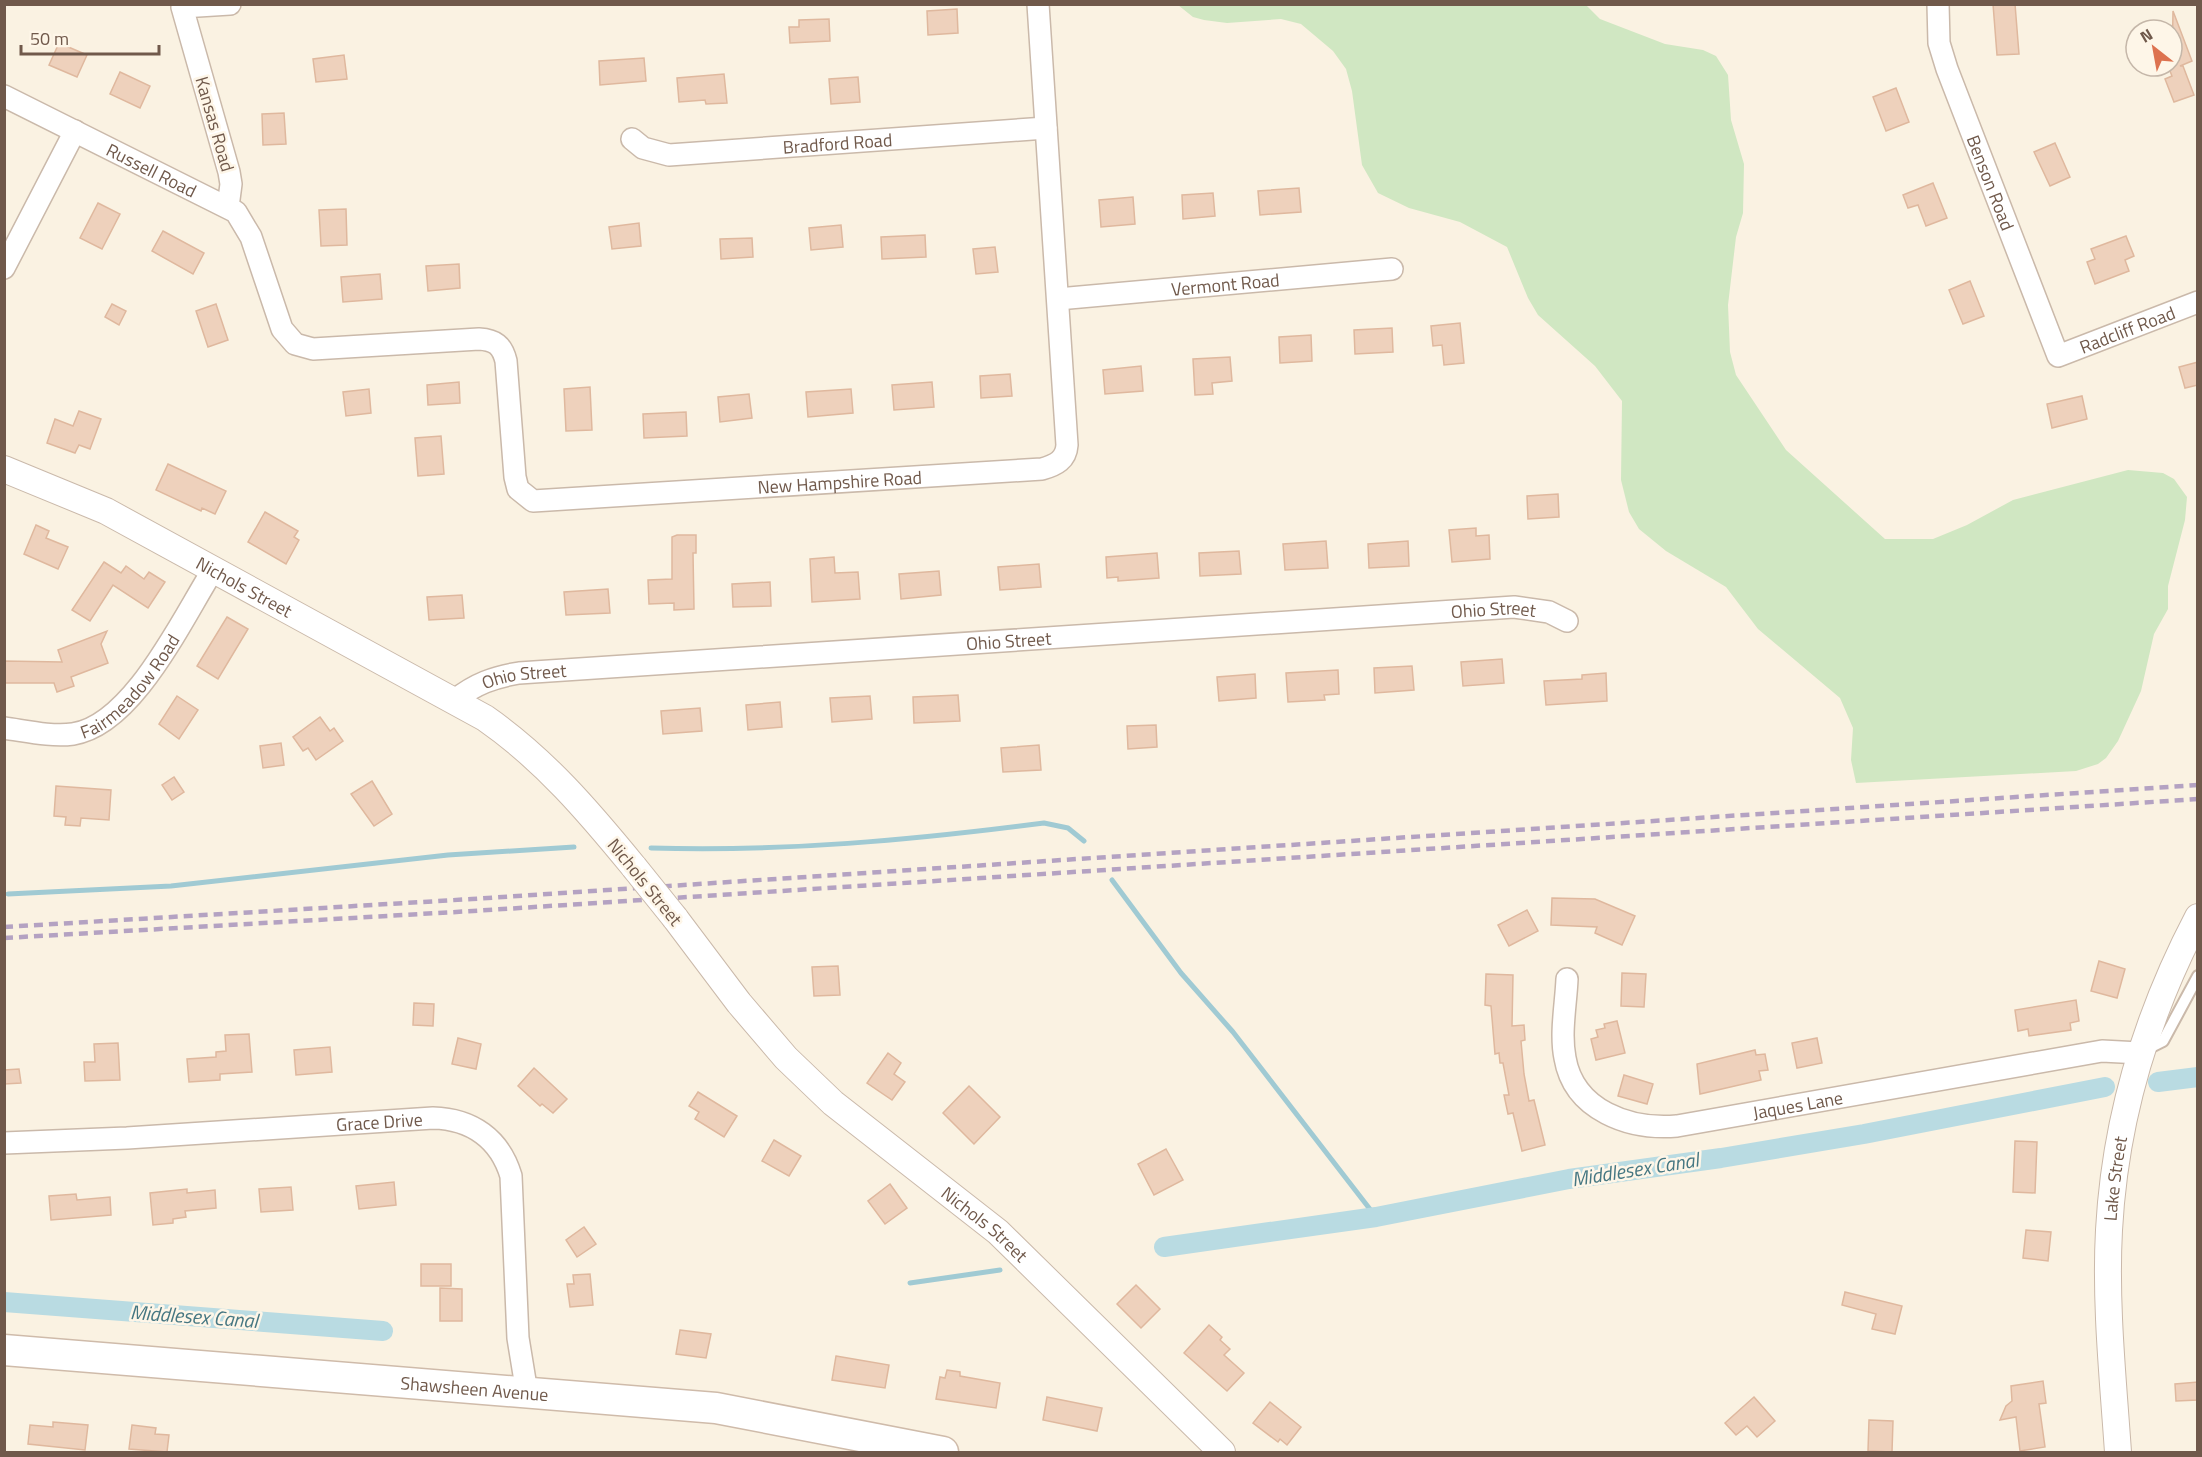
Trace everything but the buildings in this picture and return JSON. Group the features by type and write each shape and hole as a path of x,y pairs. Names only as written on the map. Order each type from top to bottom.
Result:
{"main road":[{"name":"Shawsheen Avenue","path":"4,1350 716,1408 943,1452"}],"street":[{"name":"Kansas Road","path":"228,207 231,184 229,172 182,7 230,4"},
{"name":"New Hampshire Road","path":"295,344 313,349 479,339 497,343 504,351 506,361 516,483 524,496 542,502 1042,469 1052,466 1066,453 1067,445 1038,4"},
{"name":"Benson Road","path":"1938,4 1936,19 1939,43 1947,69 2058,356"},
{"name":"Russell Road","path":"4,96 236,212 247,226 282,329 295,344"},
{"name":"Bradford Road","path":"632,139 643,148 669,155 1046,128"},
{"path":"4,268 75,131"},
{"name":"Vermont Road","path":"1058,299 1392,269"},
{"name":"Radcliff Road","path":"2058,356 2198,302"},
{"name":"Nichols Street","path":"4,469 106,512 455,700 511,736 587,810 675,918 739,1003 786,1058 833,1103 998,1232 1222,1452"},
{"name":"Fairmeadow Road","path":"4,728 73,734 106,722 120,710 146,677 213,570"},
{"name":"Ohio Street","path":"455,700 470,688 486,680 531,672 1514,606 1549,612 1567,621"},
{"name":"Lake Street","path":"2118,1452 2108,1275 2109,1228 2117,1158 2140,1053 2157,1001 2198,917"},
{"name":"Jaques Lane","path":"1567,979 1564,1057 1571,1074 1580,1090 1601,1110 1617,1119 1645,1127 1677,1126 2102,1051 2140,1053"},
{"name":"Grace Drive","path":"4,1143 127,1138 433,1118 459,1121 472,1126 488,1137 501,1152 511,1176 518,1338 527,1393"},
{"name":"Nichols Street","path":"1192,1422 1205,1452"}],"lane":[{"path":"2140,1053 2163,1041 2198,976"}],"green space":[{"path":"1178,5 1586,5 1600,19 1665,44 1703,50 1716,56 1728,75 1731,120 1744,164 1743,213 1736,237 1728,305 1730,352 1736,375 1786,450 1885,539 1933,539 1967,525 2013,500 2128,470 2163,473 2174,479 2187,497 2185,520 2168,586 2168,609 2154,634 2141,691 2118,741 2106,758 2098,764 2076,771 1856,783 1851,760 1853,728 1840,698 1758,629 1726,587 1666,551 1639,529 1629,512 1621,480 1622,401 1595,366 1538,315 1528,298 1507,247 1460,222 1409,208 1378,193 1362,165 1352,91 1346,69 1333,51 1301,24 1281,19 1227,23 1204,20 1193,17"}],"waterway":[{"path":"651,848 749,848 848,843 946,835 1044,823 1068,828 1084,841"},
{"path":"8,894 171,886 448,855 574,847"},
{"path":"1112,880 1181,973 1233,1032 1376,1217"},
{"name":"Middlesex Canal","path":"2158,1082 2198,1077"},
{"name":"Middlesex Canal","path":"1164,1247 1376,1217 1569,1179 1721,1158 1864,1134 2105,1087"},
{"name":"Middlesex Canal","path":"910,1283 1000,1270"},
{"name":"Middlesex Canal","path":"4,1302 383,1331"}],"railway":[{"path":"4,927 472,899 2198,785"},
{"path":"4,938 473,911 2198,799"}]}
